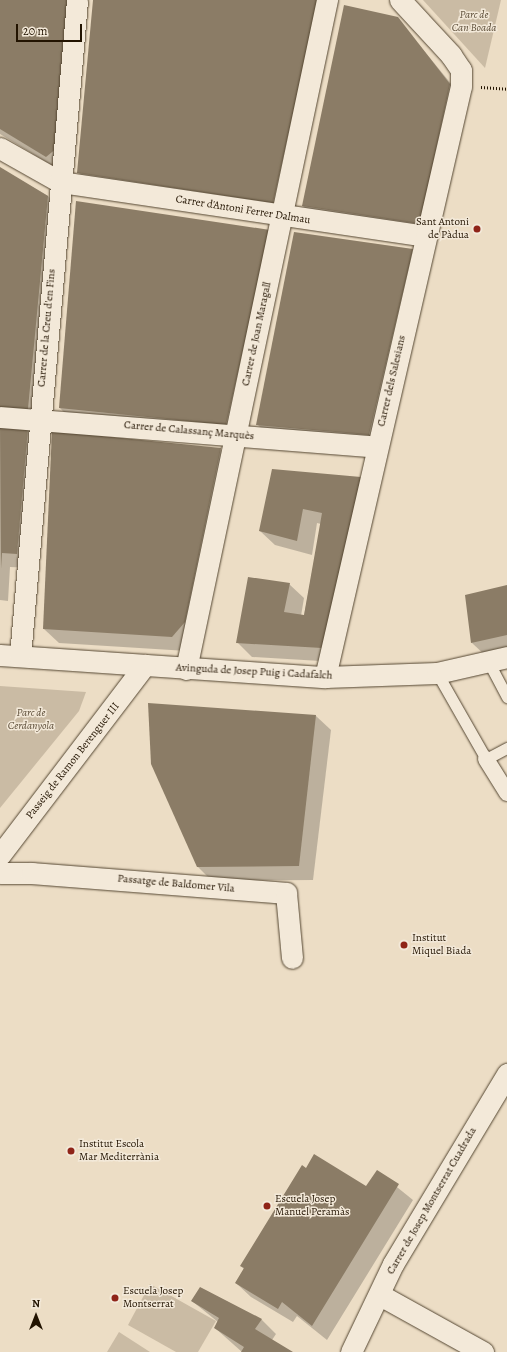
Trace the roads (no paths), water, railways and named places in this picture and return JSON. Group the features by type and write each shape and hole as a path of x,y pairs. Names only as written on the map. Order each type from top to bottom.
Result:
{"street":[{"name":"Carrer de la Creu d'en Fins","path":"10,656 39,419 77,0"},
{"name":"Carrer de Joan Maragall","path":"186,669 327,0"},
{"name":"Carrer dels Salesians","path":"326,677 425,236 461,86 461,70 451,55 400,0"},
{"path":"0,148 60,182"},
{"name":"Carrer d'Antoni Ferrer Dalmau","path":"60,182 425,236"},
{"name":"Carrer de Calassanç Marquès","path":"0,417 377,447"},
{"name":"Avinguda de Josep Puig i Cadafalch","path":"10,656 186,669 326,677 437,673 498,659"},
{"name":"Passeig de Ramon Berenguer III","path":"0,855 145,665"},
{"path":"486,759 507,793"},
{"name":"Passatge de Baldomer Vila","path":"0,874 32,873 286,893 292,958"},
{"name":"Carrer de Josep Montserrat Cuadrada","path":"350,1352 440,1182 507,1074"},
{"path":"380,1295 483,1352"}],"lane":[{"path":"498,659 507,697"},
{"path":"437,673 486,759 507,748"}],"place":[{"name":"Sant Antoni de Pàdua","path":"477,229"},
{"name":"Institut Miquel Biada","path":"404,945"},
{"name":"Institut Escola Mar Mediterrània","path":"71,1151"},
{"name":"Escuela Josep Manuel Peramàs","path":"267,1206"},
{"name":"Escuela Josep Montserrat","path":"115,1298"}],"park label":[{"name":"Parc de Can Boada","path":"474,22"},
{"name":"Parc de Cerdanyola","path":"31,720"}]}
